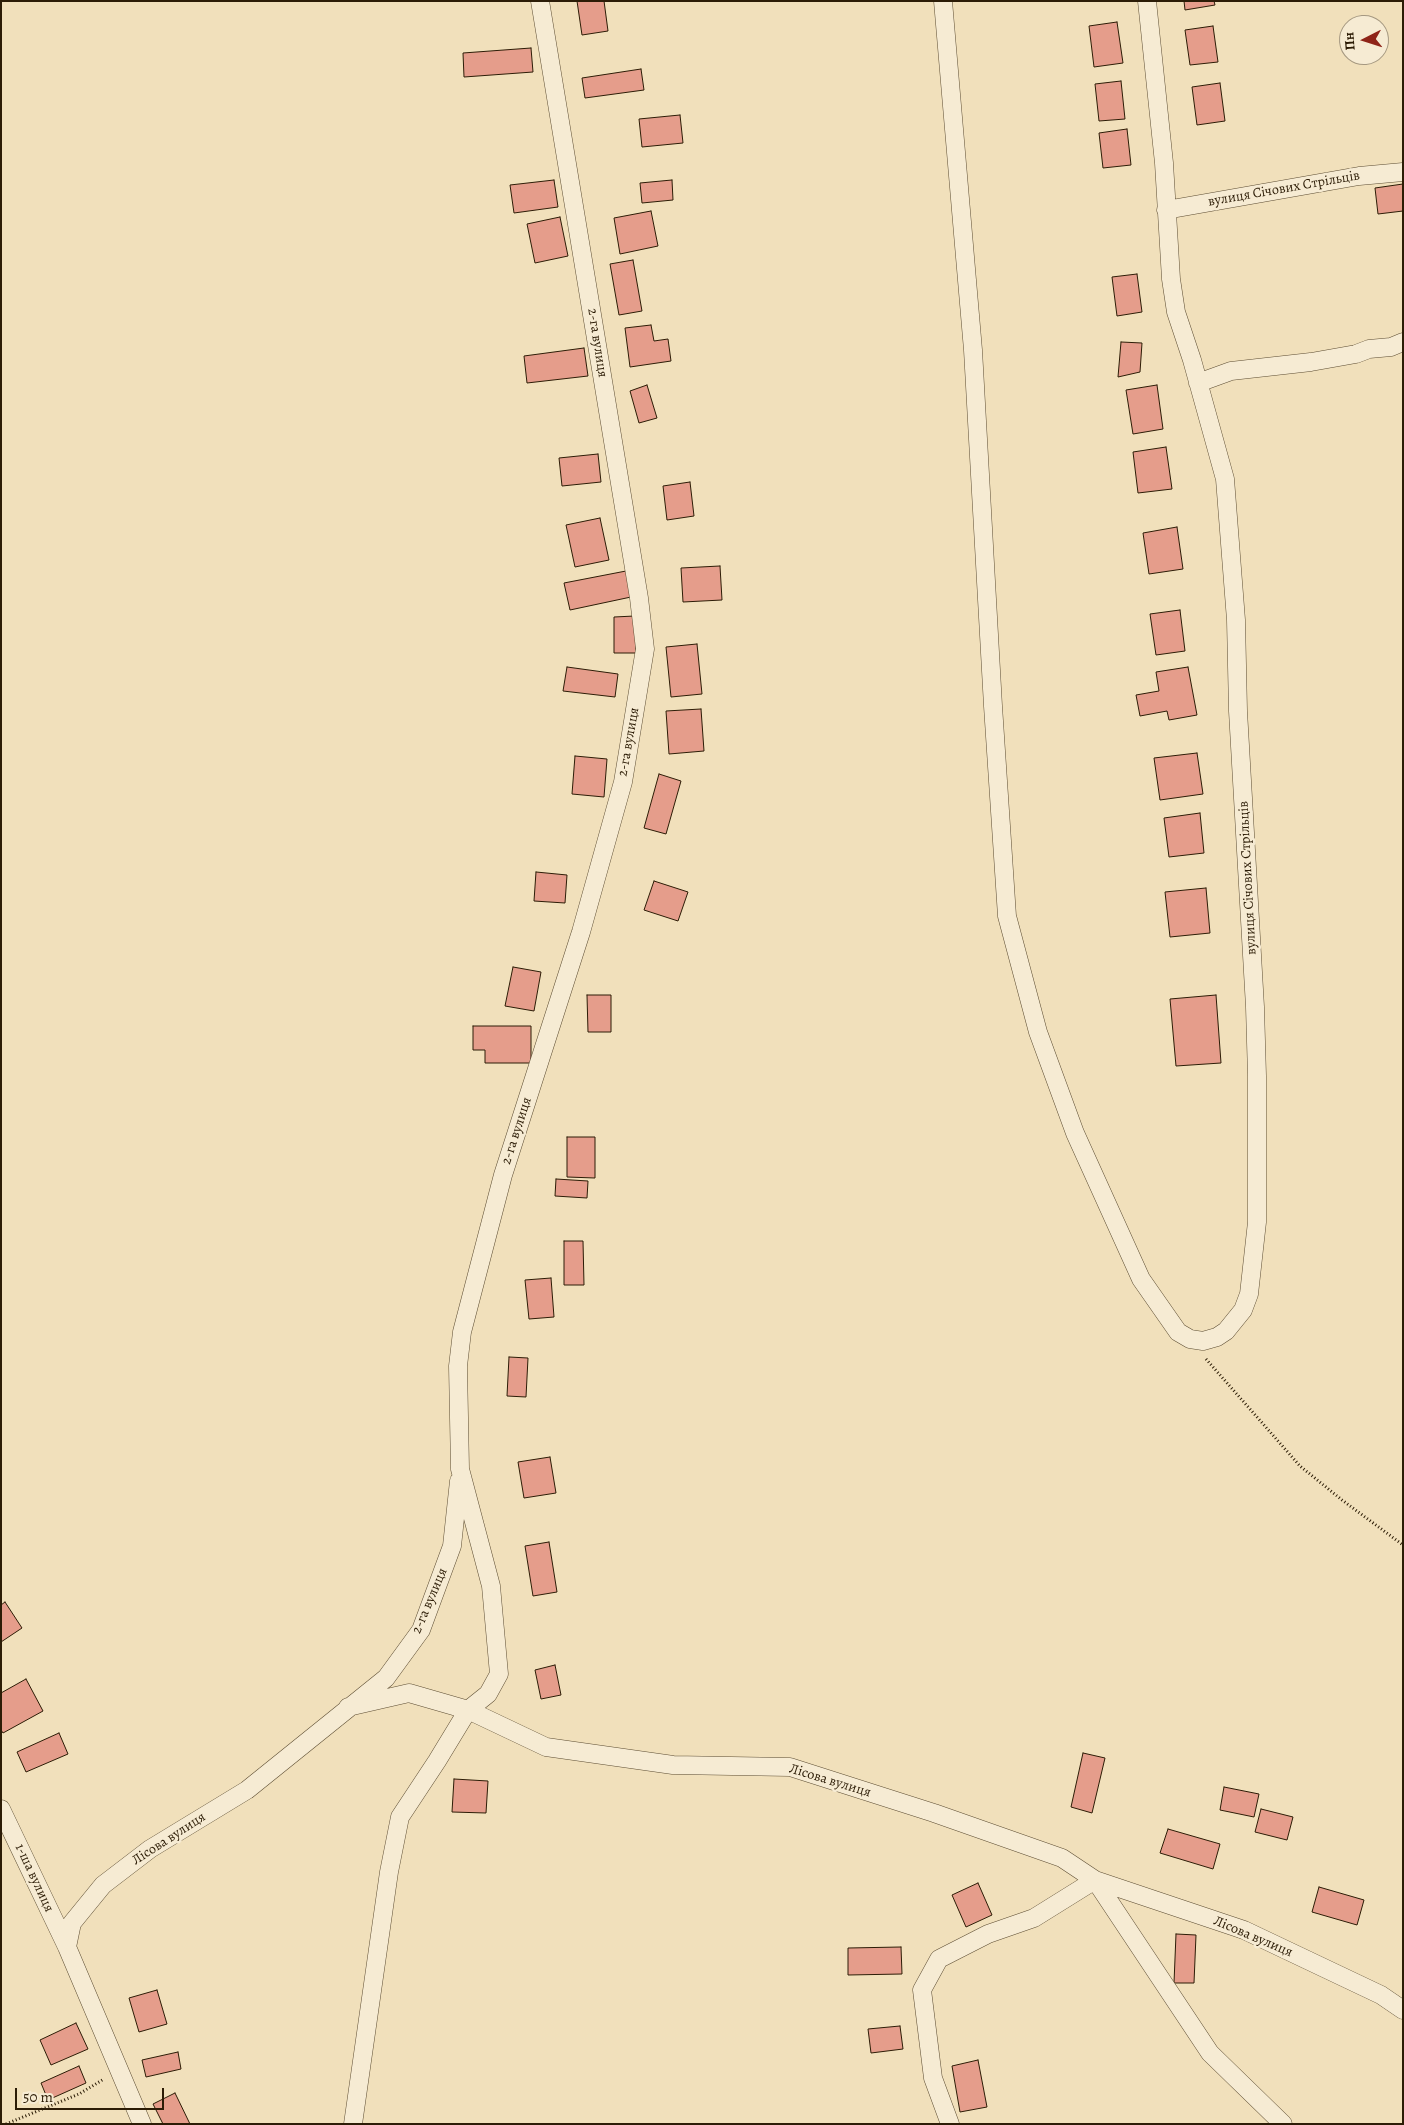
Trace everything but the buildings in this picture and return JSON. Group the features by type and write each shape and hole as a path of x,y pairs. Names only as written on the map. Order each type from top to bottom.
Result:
{"street":[{"name":"2-га вулиця","path":"348,1707 386,1678 421,1630 452,1546 460,1469 458,1366 462,1332 503,1175 581,932 620,791 645,649 639,598 540,1"},
{"path":"943,1 973,350 992,696 1007,916 1038,1032 1074,1133 1141,1279 1178,1332 1190,1340"},
{"name":"вулиця Січових Стрільців","path":"1147,1 1164,162 1171,279 1176,312 1198,383 1224,479 1236,620 1238,711 1256,1046 1257,1177 1254,1258 1249,1294 1243,1310 1226,1331 1217,1337 1203,1341 1190,1340"},
{"name":"вулиця Січових Стрільців","path":"1166,210 1359,176 1403,172"},
{"path":"1198,383 1231,372 1311,362 1356,354 1369,349 1391,347 1403,342"},
{"name":"2-га вулиця","path":"460,1469 491,1586 498,1674 488,1694 468,1710"},
{"name":"Лісова вулиця","path":"67,1947 72,1923 103,1885 150,1849 247,1790 348,1707 408,1693 468,1710 546,1747 673,1765 790,1767 934,1813 1062,1858 1095,1880 1244,1930 1381,1995 1403,2010"},
{"path":"353,2124 389,1872 400,1817 468,1710"},
{"name":"1-ша вулиця","path":"1,1809 67,1947"},
{"path":"950,2124 933,2078 922,1990 939,1959 988,1934 1034,1918 1095,1880"},
{"name":"Лісова вулиця","path":"1095,1880 1210,2053 1283,2124"},
{"path":"67,1947 142,2124"}],"path":[{"path":"1190,1340 1300,1466 1403,1545"},
{"path":"6,2124 79,2094 119,2070"}]}
